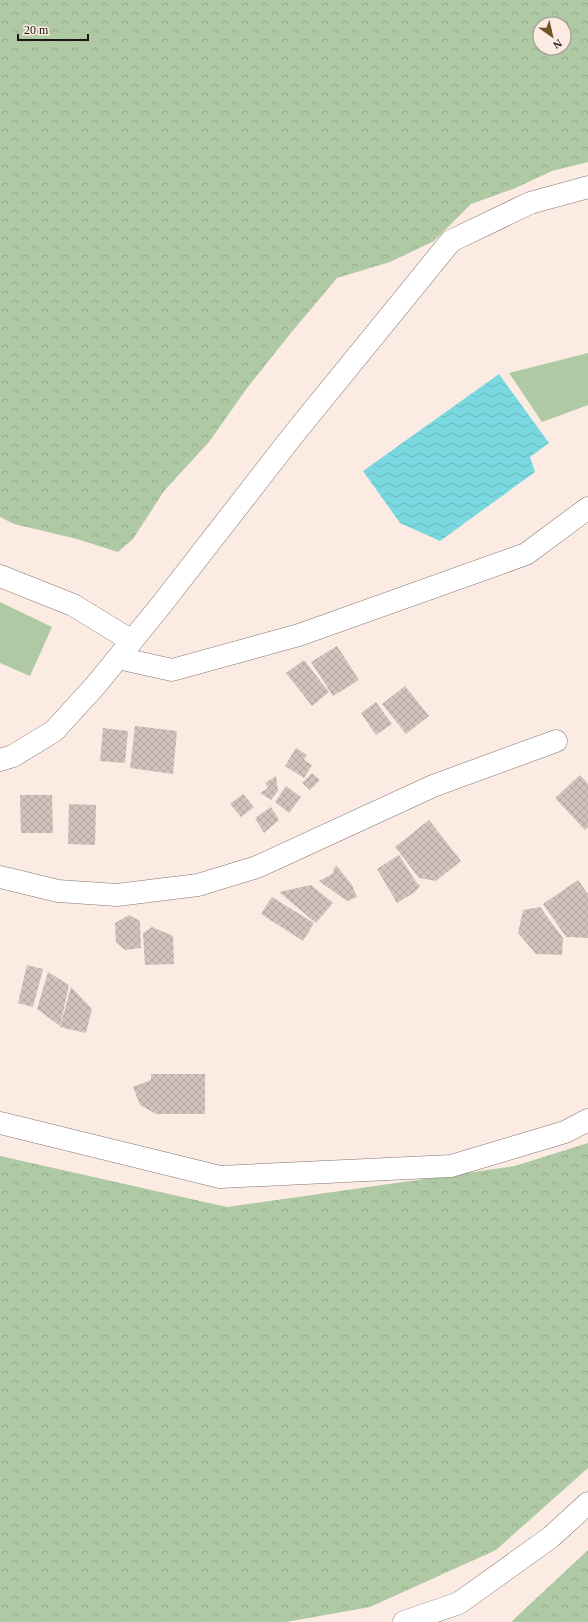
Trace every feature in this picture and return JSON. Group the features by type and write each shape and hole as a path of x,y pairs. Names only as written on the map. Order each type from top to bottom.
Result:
{"street":[{"path":"0,760 14,756 54,731 118,658 294,434 450,241 530,203 588,187"},
{"path":"118,658 172,670 299,635 526,554 588,508"},
{"path":"0,576 73,605 132,641"},
{"path":"0,877 58,891 117,895 198,885 257,867 433,786 556,741"},
{"path":"0,1123 220,1177 451,1166 565,1132 588,1120"},
{"path":"404,1622 459,1603 551,1537 588,1503"}],"green space":[{"path":"0,0 588,0 588,162 552,171 513,189 471,204 434,241 390,262 337,278 247,388 209,442 164,491 133,539 118,552 77,539 14,524 0,517"},
{"path":"588,353 588,405 542,422 509,373"},
{"path":"0,602 52,627 30,676 0,663"},
{"path":"588,1143 588,1468 496,1550 370,1607 286,1622 0,1622 0,1156 227,1207 515,1166"},
{"path":"588,1550 588,1622 511,1622"}],"water":[{"path":"499,374 549,443 530,457 535,472 440,541 400,523 363,471"}],"building":[{"path":"337,646 359,680 333,696 311,662"},
{"path":"304,660 329,692 312,706 286,673"},
{"path":"405,686 429,716 406,734 382,704"},
{"path":"376,702 392,724 376,735 361,713"},
{"path":"135,726 177,731 173,774 130,768"},
{"path":"103,728 128,731 125,763 100,761"},
{"path":"296,748 307,755 304,760 312,765 304,778 285,766"},
{"path":"312,773 320,780 310,790 302,783"},
{"path":"580,775 588,784 588,827 585,830 555,798"},
{"path":"276,776 278,791 271,800 260,793 268,788 265,783"},
{"path":"286,786 301,797 289,813 275,802"},
{"path":"243,794 254,807 241,817 230,804"},
{"path":"20,795 52,795 53,833 21,833"},
{"path":"69,804 96,805 95,845 68,844"},
{"path":"271,807 279,820 264,833 255,818"},
{"path":"429,820 461,861 436,881 419,878 395,847"},
{"path":"399,855 420,886 415,892 397,903 377,869"},
{"path":"336,865 352,885 357,897 347,901 319,881 332,874"},
{"path":"578,880 588,894 588,938 566,937 543,904"},
{"path":"311,885 333,903 316,923 279,892"},
{"path":"272,897 314,923 303,941 261,914"},
{"path":"540,907 563,938 562,955 536,954 518,933 523,910"},
{"path":"129,915 140,921 141,948 125,950 116,942 115,923"},
{"path":"152,927 173,936 174,964 145,965 143,933"},
{"path":"27,965 43,969 33,1007 18,1003"},
{"path":"48,972 69,985 60,1026 37,1009"},
{"path":"71,987 92,1009 86,1033 60,1027"},
{"path":"151,1074 205,1074 205,1114 156,1114 140,1105 133,1087 151,1080"}]}
